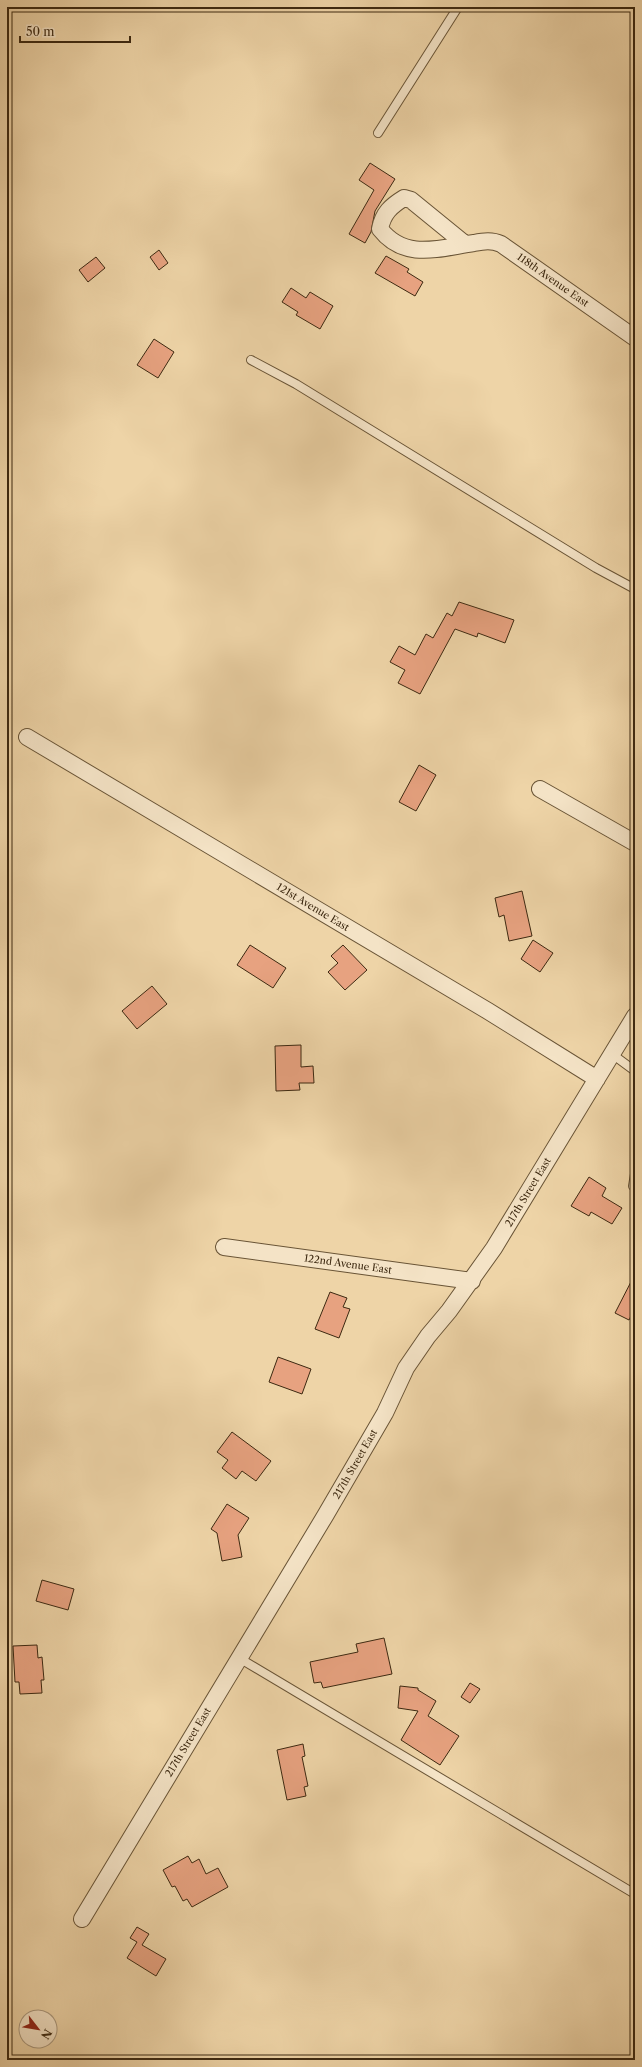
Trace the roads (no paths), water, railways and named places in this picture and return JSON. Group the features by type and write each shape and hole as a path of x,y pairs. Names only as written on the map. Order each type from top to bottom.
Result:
{"street":[{"name":"118th Avenue East","path":"465,244 411,200 404,198 391,206 382,218 380,229 388,239 400,246 417,251 495,241 635,338"},
{"name":"121st Avenue East","path":"27,737 474,1003 597,1079"},
{"path":"540,789 635,843"},
{"name":"217th Street East","path":"82,1919 381,1420 406,1368 428,1336 472,1281 494,1248 635,1016"},
{"name":"122nd Avenue East","path":"224,1247 472,1281"}],"lane":[{"path":"378,133 458,7"},
{"path":"250,360 296,384 590,564 635,589"},
{"path":"612,1054 635,1071"},
{"path":"633,1186 635,1174"},
{"path":"239,1658 635,1894"}]}
